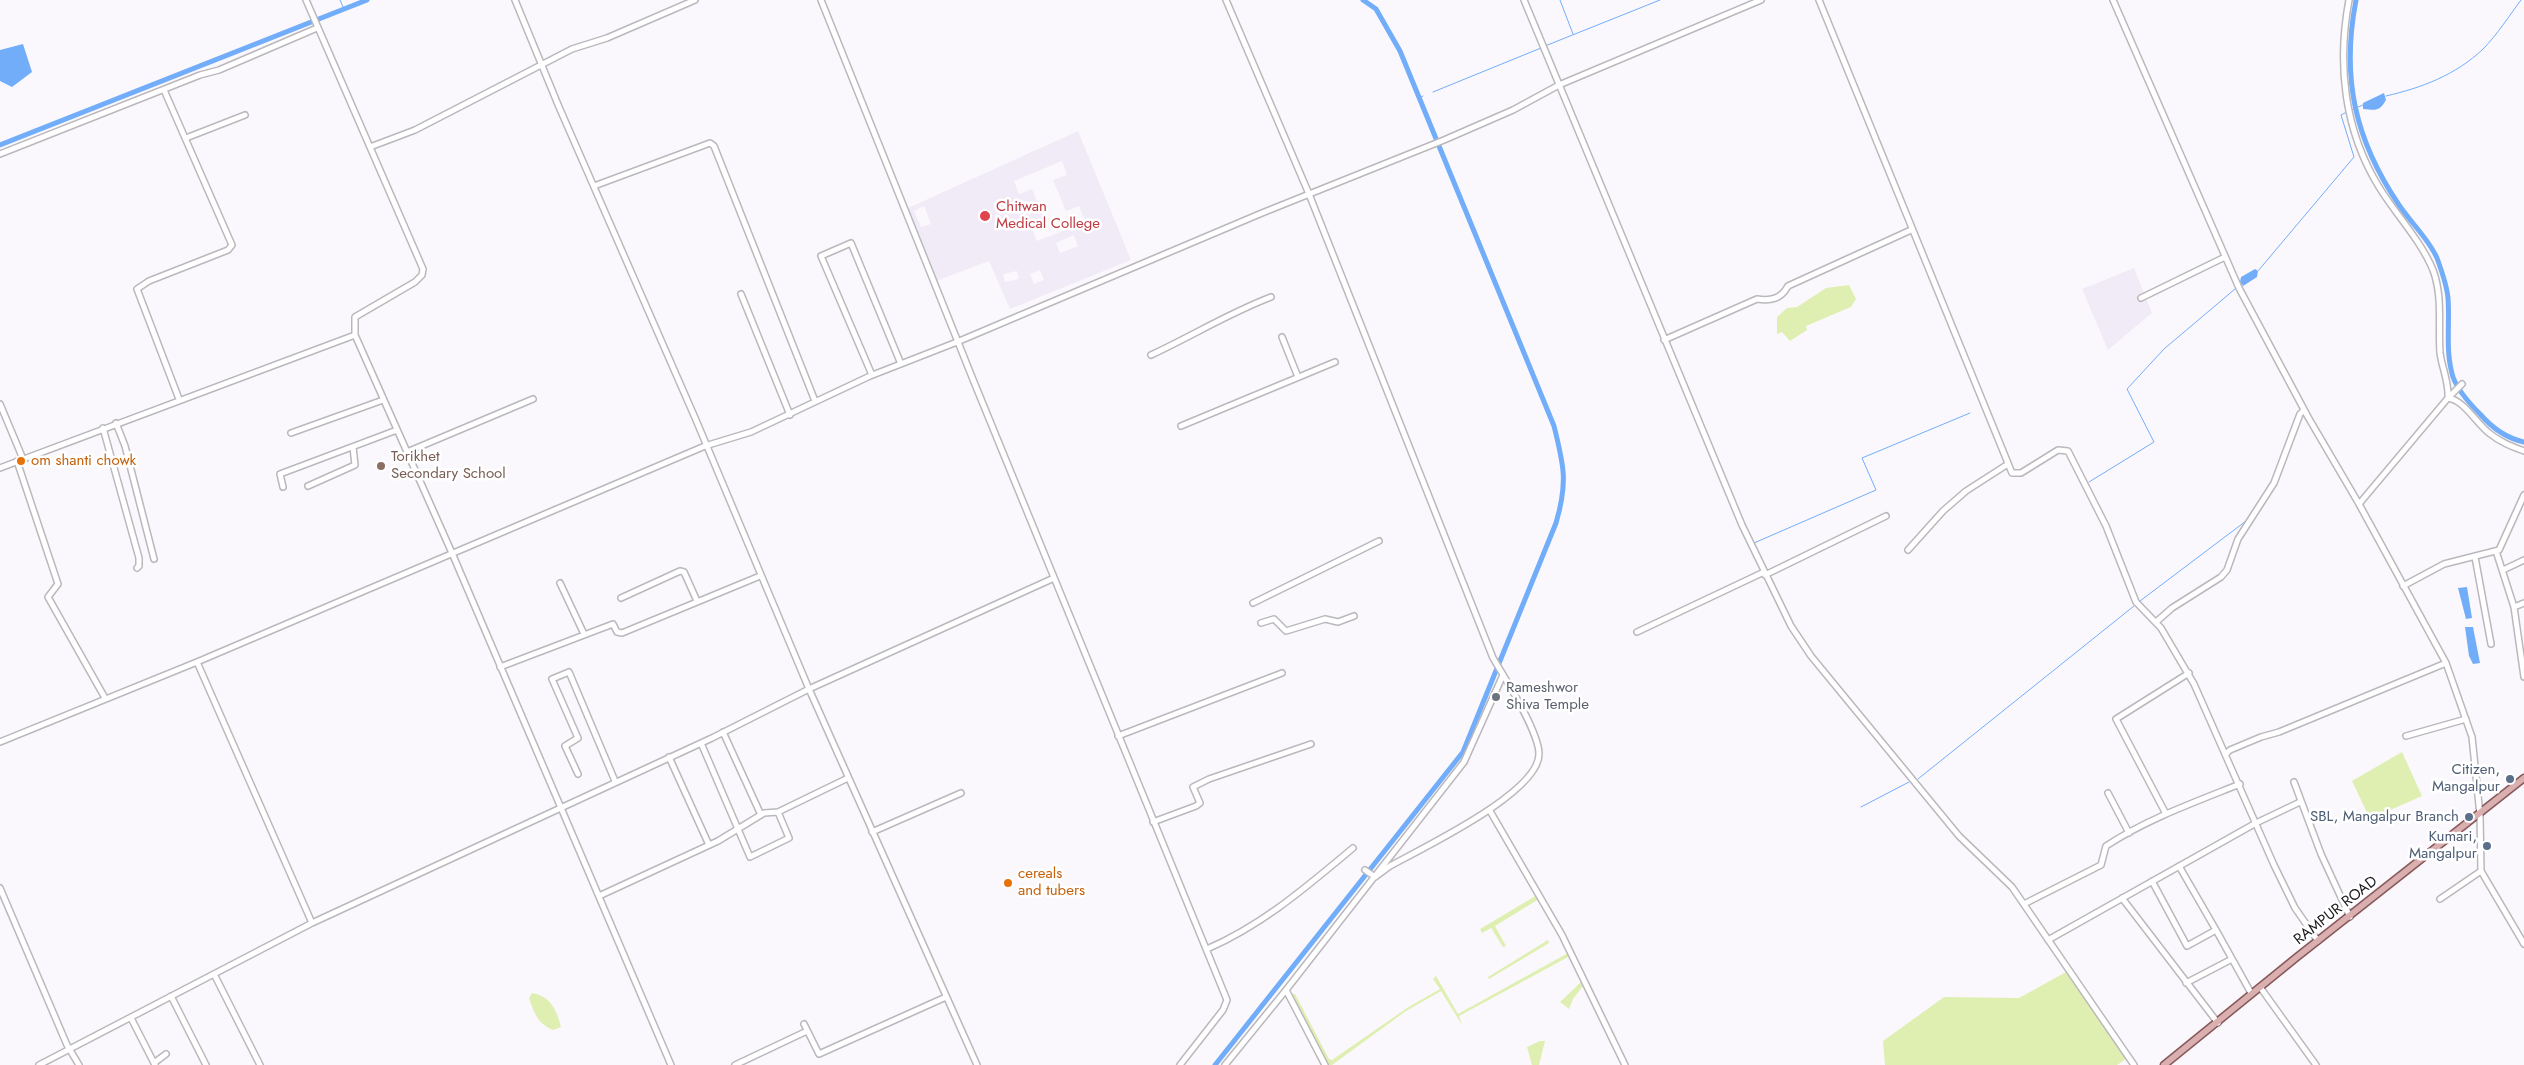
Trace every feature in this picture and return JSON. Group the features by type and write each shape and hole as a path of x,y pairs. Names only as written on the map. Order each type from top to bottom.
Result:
{"main road":[{"name":"RAMPUR ROAD","path":"2164,1065 2218,1023 2251,993 2480,815 2524,778"}],"street":[{"path":"306,0 423,269 422,275 415,282 355,317 355,335 452,554 671,1065"},
{"path":"515,0 696,420 705,446 808,689 977,1065"},
{"path":"370,146 415,130 572,49 607,38 695,0"},
{"path":"821,0 1153,822 1228,1000 1223,1010 1180,1065"},
{"path":"1226,0 1309,194 1493,658 1523,712 1538,746 1539,757 1529,774 1490,811 1374,876"},
{"path":"1524,0 1742,525 1790,626 1811,656 1959,836 2012,887 2134,1065"},
{"path":"0,742 197,662 705,446 751,432 872,375 958,342 1060,297 1444,140 1513,110 1559,85 1761,0"},
{"path":"1819,0 1864,107 1911,230 2012,473 2021,473 2058,450 2068,451 2106,526 2136,602 2156,622 2189,673 2227,753 2256,823 2295,908 2318,941"},
{"path":"2113,0 2239,288 2304,410 2359,504 2446,663 2472,737 2480,815 2481,871 2524,944"},
{"path":"2349,0 2343,56 2344,87 2349,115 2360,148 2378,186 2424,251 2433,272 2440,302 2440,354 2449,390 2448,398"},
{"path":"0,154 200,75 220,70 317,26"},
{"path":"164,90 232,245 228,250 150,281 137,289 179,399"},
{"path":"186,138 245,115"},
{"path":"594,186 710,142 714,146 815,401"},
{"path":"1664,340 1757,300 1769,301 1784,294 1788,286 1911,230"},
{"path":"872,375 821,256 851,243 901,364"},
{"path":"2141,298 2225,257"},
{"path":"741,294 790,415"},
{"path":"1151,356 1193,336 1218,320 1271,297"},
{"path":"0,468 179,399 355,335"},
{"path":"1282,337 1298,377"},
{"path":"1181,426 1335,362"},
{"path":"2359,504 2448,398 2462,384"},
{"path":"2448,398 2456,399 2488,433 2503,444 2524,451"},
{"path":"407,452 533,399"},
{"path":"291,433 384,400"},
{"path":"0,404 20,460 58,584 48,597 105,698"},
{"path":"2156,622 2172,608 2221,577 2227,570 2238,540 2274,482 2300,414 2304,410"},
{"path":"116,423 125,446 154,559"},
{"path":"102,428 139,558 139,566 137,568"},
{"path":"283,487 280,474 397,430"},
{"path":"308,486 355,465 353,446"},
{"path":"1908,550 1943,511 1966,492 2008,464"},
{"path":"2403,586 2444,564 2499,550 2524,495"},
{"path":"1637,632 1886,516"},
{"path":"1253,604 1379,541"},
{"path":"2496,551 2514,607 2524,676"},
{"path":"2475,557 2490,644"},
{"path":"2503,570 2524,560"},
{"path":"621,598 680,571 684,572 697,601"},
{"path":"500,667 613,624 617,632 622,633 760,576"},
{"path":"39,1065 312,923 615,781 701,743 808,689 1054,578"},
{"path":"560,583 584,634"},
{"path":"2514,607 2524,603"},
{"path":"1261,623 1274,619 1286,631 1325,619 1338,622 1354,616"},
{"path":"197,662 312,923"},
{"path":"2227,753 2260,736 2286,729 2446,663"},
{"path":"578,774 565,746 578,738 552,679 569,672 615,781"},
{"path":"1118,736 1282,673"},
{"path":"2166,814 2116,720 2189,673"},
{"path":"1224,1065 1286,990 1464,762 1503,675"},
{"path":"2406,736 2466,719"},
{"path":"723,732 761,815"},
{"path":"701,743 736,829 750,857 789,838 778,812"},
{"path":"1153,822 1196,806 1200,802 1193,788 1209,779 1311,744"},
{"path":"669,757 709,845"},
{"path":"599,896 709,845 761,815 778,812 848,778"},
{"path":"2294,782 2300,802 2350,917"},
{"path":"2024,904 2094,870 2103,861 2106,846 2129,833 2166,814 2240,784"},
{"path":"872,832 961,793"},
{"path":"2108,794 2129,833"},
{"path":"2048,940 2256,823 2300,802"},
{"path":"1490,811 1562,935 1625,1065"},
{"path":"1207,949 1247,930 1265,919 1353,848"},
{"path":"2179,866 2251,993"},
{"path":"1365,870 1374,876"},
{"path":"2440,899 2481,871"},
{"path":"2152,881 2187,946 2216,930"},
{"path":"0,888 66,1045 71,1049 79,1065"},
{"path":"2122,898 2218,1023"},
{"path":"2186,983 2232,959"},
{"path":"214,974 260,1065"},
{"path":"2260,987 2316,1065"},
{"path":"1286,990 1326,1065"},
{"path":"172,996 206,1065"},
{"path":"804,1024 819,1054 946,997"},
{"path":"131,1018 154,1064 166,1054"},
{"path":"734,1065 808,1031"}],"shaded area":[{"name":"Chitwan Medical College","path":"1078,131 1131,260 1010,309 989,261 936,281 908,208","holes":["1062,161 1067,175 1053,180 1066,211 1079,206 1086,222 1037,241 1031,226 1045,220 1032,189 1019,194 1014,181","924,206 931,224 921,227 914,211","1074,235 1078,246 1060,253 1056,243","1040,270 1044,280 1034,284 1030,274","1017,271 1019,279 1005,282 1003,274"]},
{"path":"2134,268 2152,313 2108,350 2082,289"}],"green space":[{"path":"1849,285 1856,299 1851,307 1806,326 1807,330 1790,341 1782,332 1777,334 1777,317 1787,308 1797,307 1826,288"},
{"path":"2402,752 2422,796 2370,819 2352,781"},
{"path":"1537,895 1539,899 1495,926 1506,946 1503,947 1491,928 1482,933 1480,929"},
{"path":"1548,940 1549,943 1489,979 1488,977"},
{"path":"1568,953 1570,956 1459,1016 1462,1025 1441,991 1406,1011 1332,1065 1329,1065 1292,994 1295,994 1329,1059 1332,1060 1407,1008 1440,989 1433,979 1436,976 1458,1014"},
{"path":"2066,972 2126,1059 2117,1065 1885,1065 1883,1041 1944,997 2019,998"},
{"path":"1581,982 1583,986 1573,999 1569,1009 1560,1002"},
{"path":"532,993 544,997 552,1005 561,1027 553,1030 540,1021 529,998"},
{"path":"1540,1041 1545,1041 1539,1065 1532,1065 1527,1047"}],"water":[{"path":"23,44 32,72 12,87 0,81 0,50"},
{"path":"2384,93 2386,100 2381,107 2374,110 2363,109 2363,103"},
{"path":"2255,269 2258,271 2257,277 2243,286 2240,282 2241,277"},
{"path":"2467,587 2472,618 2466,619 2458,588"},
{"path":"2465,627 2473,627 2480,663 2473,664 2469,656"}],"waterway":[{"path":"340,0 344,9"},
{"path":"0,145 367,0"},
{"path":"1215,1065 1463,752 1556,523 1562,496 1562,463 1554,426 1400,51 1376,9 1363,0"},
{"path":"1560,0 1573,34"},
{"path":"1545,46 1660,0"},
{"path":"2356,0 2350,56 2351,82 2355,107 2362,132 2384,181 2437,258 2447,293 2448,348 2453,377 2465,397 2489,424 2505,435 2524,442"},
{"path":"2386,96 2412,89 2437,79 2473,58 2498,32 2521,0"},
{"path":"1433,92 1541,48"},
{"path":"1419,98 1423,96"},
{"path":"2351,110 2363,105"},
{"path":"2258,271 2354,157 2341,115 2347,112"},
{"path":"2089,482 2154,442 2127,389 2164,349 2235,289"},
{"path":"1754,543 1876,490 1862,458 1970,413"},
{"path":"2140,601 2246,521"},
{"path":"1918,779 2134,606"},
{"path":"1861,807 1909,782"}],"place":[{"name":"Chitwan Medical College","path":"985,216"},
{"name":"om shanti chowk","path":"21,461"},
{"name":"Torikhet Secondary School","path":"381,466"},
{"name":"Rameshwor Shiva Temple","path":"1496,697"},
{"name":"Citizen, Mangalpur","path":"2510,779"},
{"name":"SBL, Mangalpur Branch","path":"2469,817"},
{"name":"Kumari, Mangalpur","path":"2487,846"},
{"name":"cereals and tubers","path":"1008,883"}]}
